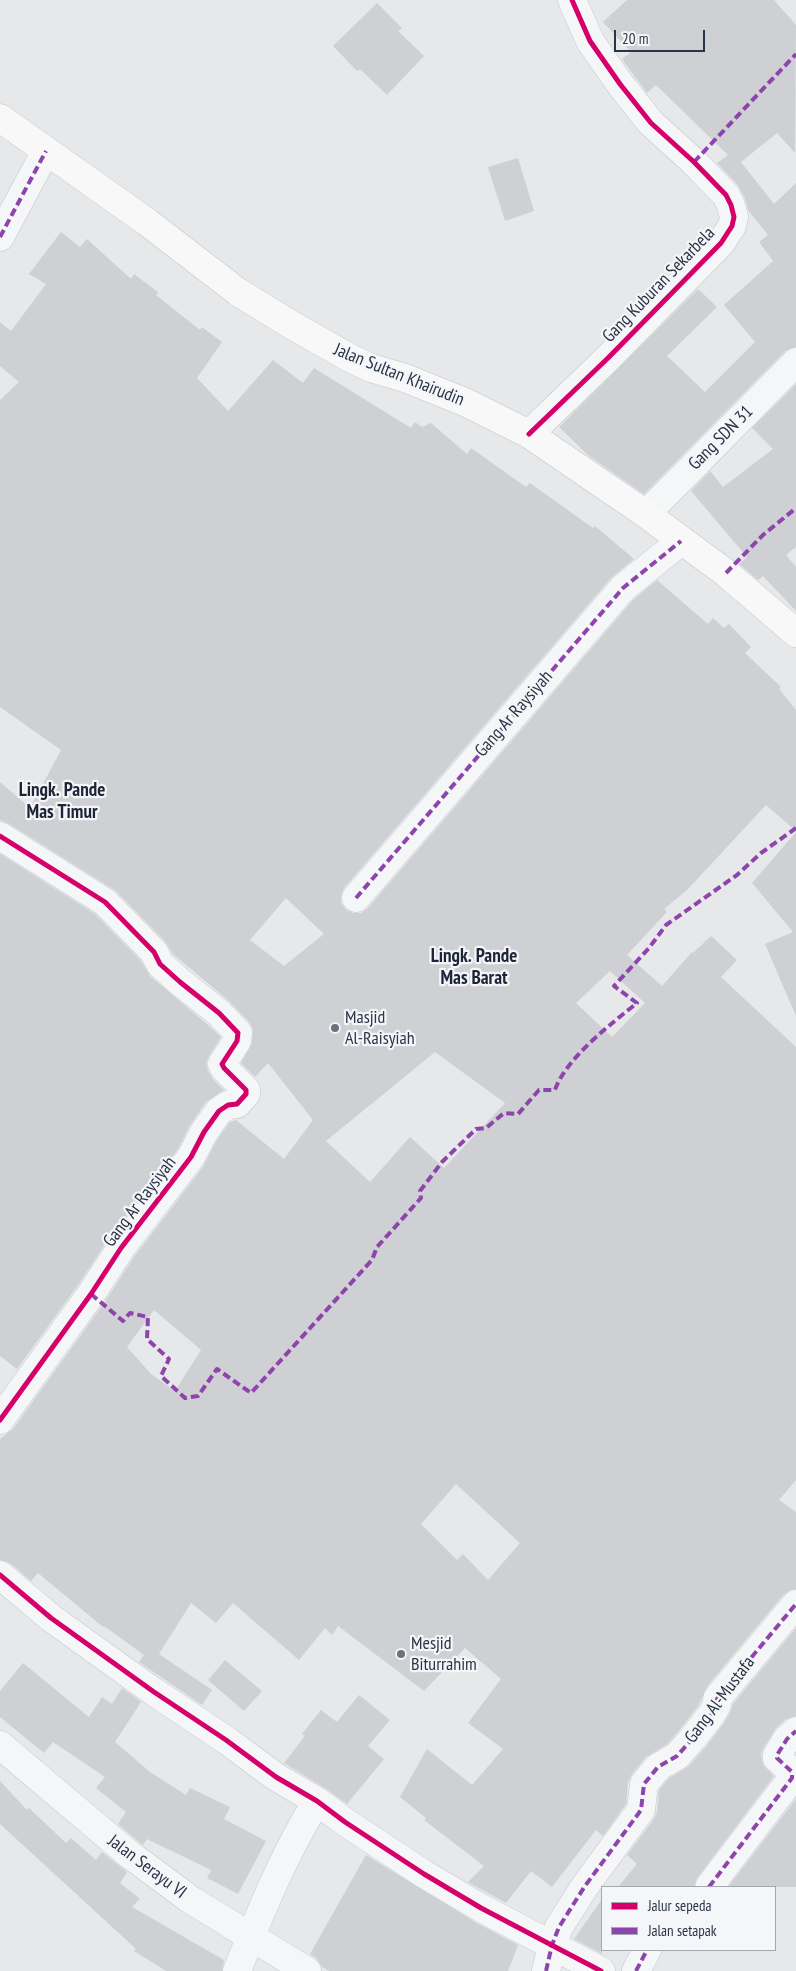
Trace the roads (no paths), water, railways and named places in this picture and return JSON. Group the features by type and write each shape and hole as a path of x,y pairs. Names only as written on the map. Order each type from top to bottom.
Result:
{"main road":[{"name":"Jalan Sultan Khairudin","path":"0,118 147,222 238,292 290,324 348,358 467,403 529,434 646,514 726,573 796,633"}],"street":[{"name":"Gang Kuburan Sekarbela","path":"529,434 608,358 721,243 732,226 734,217 726,196 694,162 651,123 620,84 590,40 572,0"},
{"path":"0,237 46,151"},
{"name":"Gang SDN 31","path":"646,514 796,362"},
{"name":"Gang Ar Raysiyah","path":"356,898 624,588 681,541"},
{"name":"Gang Ar Raysiyah","path":"0,836 105,902 154,952 160,964 219,1013 238,1033 237,1041 222,1064 246,1090 245,1097 236,1104 228,1104 219,1110 191,1156 121,1248 91,1294 0,1420"},
{"path":"0,1575 50,1618 276,1777 317,1801 345,1822 424,1874 481,1908 601,1971"},
{"name":"Gang Al-Mustafa","path":"546,1971 552,1945 559,1927 585,1886 641,1810 644,1784 658,1767 677,1756 693,1738 718,1705 717,1699 720,1695 796,1604"},
{"path":"711,1886 792,1778 792,1772 777,1758 777,1753 787,1739 796,1731"},
{"name":"Jalan Serayu VI","path":"0,1745 129,1854 191,1900 307,1971"},
{"path":"237,1971 250,1937 306,1818 317,1801"},
{"path":"636,1971 646,1951"}],"place":[{"name":"Masjid Al-Raisyiah","path":"335,1028"},
{"name":"Mesjid Biturrahim","path":"401,1654"}],"district":[{"name":"Lingk. Pande Mas Timur","path":"62,802"},
{"name":"Lingk. Pande Mas Barat","path":"474,968"}]}
